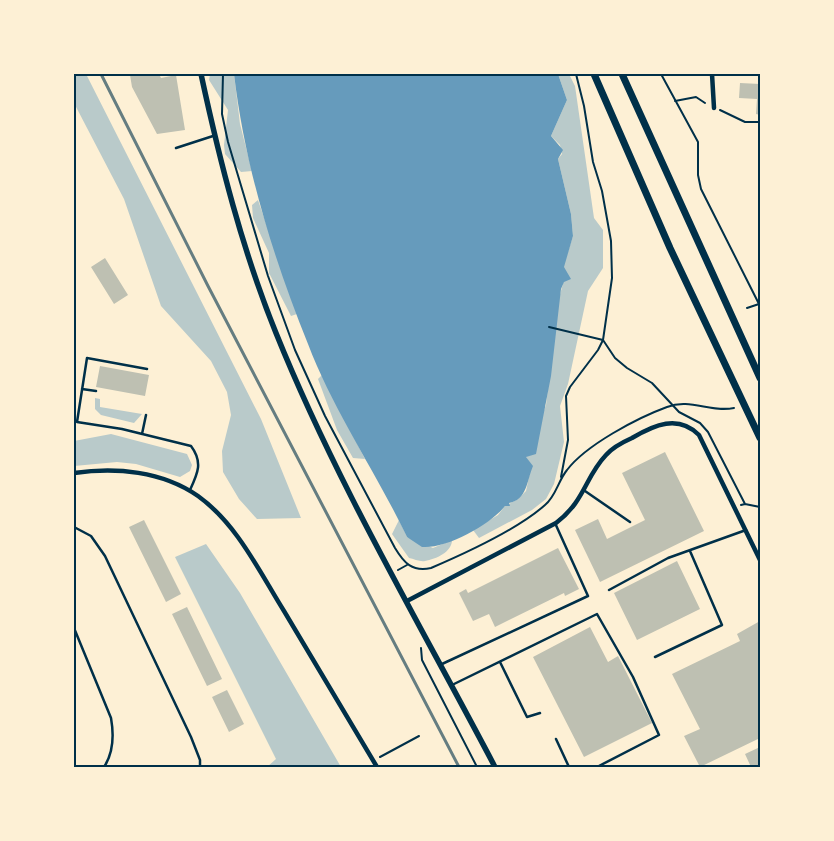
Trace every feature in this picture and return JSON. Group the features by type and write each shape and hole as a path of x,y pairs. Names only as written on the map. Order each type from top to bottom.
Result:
{"main road":[{"path":"594,74 670,248 760,438"},
{"path":"622,74 760,378"}],"street":[{"path":"202,74 215,135 242,235 275,331 315,423 495,767"},
{"path":"712,74 714,108"},
{"path":"407,601 555,523 572,509 599,464 616,446 660,424 679,423 688,426 699,435 760,560"},
{"path":"74,473 111,470 135,472 158,478 189,492 220,516 240,540 378,767"}],"lane":[{"path":"176,148 215,135"},
{"path":"147,369 87,358 77,422 142,434 191,446 198,455 200,464 198,475 189,492"},
{"path":"82,389 96,391"},
{"path":"142,434 146,415"},
{"path":"584,491 630,522"},
{"path":"441,664 588,596 555,523"},
{"path":"74,527 91,536 105,556 191,738 200,760 200,767"},
{"path":"609,590 668,558 746,530"},
{"path":"654,658 722,626 690,550"},
{"path":"452,685 597,614 633,677 659,735 597,767"},
{"path":"74,628 111,718 113,733 111,752 104,767"},
{"path":"500,662 527,718 540,713"},
{"path":"556,739 569,767"}],"path":[{"path":"223,74 222,114 238,179 256,243 295,350 325,416 395,548 407,565 422,570 431,568 503,532 546,505 572,464 607,438 672,405 685,403 718,410 734,408"},
{"path":"561,479 568,440 566,396 570,387 598,350 603,340 612,278 612,253 602,190 593,162 584,106 576,74"},
{"path":"661,74 698,142 698,175 701,189 759,305 747,308"},
{"path":"549,327 603,340 615,358 627,368 652,383 664,393 672,405"},
{"path":"735,508 745,504 760,507"},
{"path":"422,644 420,652 422,660 477,767"},
{"path":"374,761 419,736"}],"shaded area":[{"path":"74,74 86,74 261,419 301,518 257,519 239,499 223,472 222,451 231,415 227,392 211,361 161,306 124,199 74,103"},
{"path":"210,74 234,74 240,124 252,171 241,172 225,154 224,145 228,110 209,80"},
{"path":"558,74 569,74 575,86 594,218 603,230 603,268 588,291 568,384 560,406 564,442 554,484 546,499 532,510 479,538 473,530 498,515 505,506 518,499 526,491 530,472 526,457 546,405 559,298 566,273 563,267 573,236 571,214 558,159 562,154 560,145 551,136 567,100"},
{"path":"258,200 297,314 291,316 269,273 269,253 253,218 252,205"},
{"path":"322,375 365,459 353,458 337,430 318,379"},
{"path":"95,398 100,399 100,407 142,414 134,423 101,415 95,409"},
{"path":"111,434 187,454 192,465 190,471 180,477 136,464 117,462 74,466 74,441"},
{"path":"399,520 407,537 433,548 452,540 449,548 434,559 419,561 409,558 392,534"},
{"path":"206,544 240,593 341,767 267,767 276,759 175,557"}],"water":[{"path":"234,74 558,74 567,100 551,136 563,150 558,159 571,214 573,236 564,267 571,279 564,282 561,289 551,376 536,454 526,457 533,466 526,489 520,498 509,503 510,506 505,506 489,521 455,540 432,547 422,547 407,537 318,369 283,278 262,211 245,143"}],"building":[{"path":"159,74 161,78 176,75 185,130 157,134 132,87 130,75"},
{"path":"740,83 760,84 760,115 756,114 757,99 739,98"},
{"path":"105,258 128,295 114,304 91,267"},
{"path":"100,366 149,375 145,396 96,387"},
{"path":"665,452 704,531 600,582 575,530 598,519 607,539 645,520 622,473"},
{"path":"144,520 181,594 166,602 129,527"},
{"path":"558,548 579,589 565,596 564,593 495,627 489,614 473,621 459,593 466,589 468,593"},
{"path":"677,561 700,609 637,640 614,593"},
{"path":"187,607 222,679 207,686 172,614"},
{"path":"760,621 760,738 700,767 684,736 700,729 672,674 740,641 737,634"},
{"path":"590,627 608,662 618,656 652,723 584,757 533,657"},
{"path":"227,690 244,724 229,732 212,697"},
{"path":"760,747 760,767 751,767 745,754"}],"railway":[{"path":"101,74 208,286 459,767"}]}
